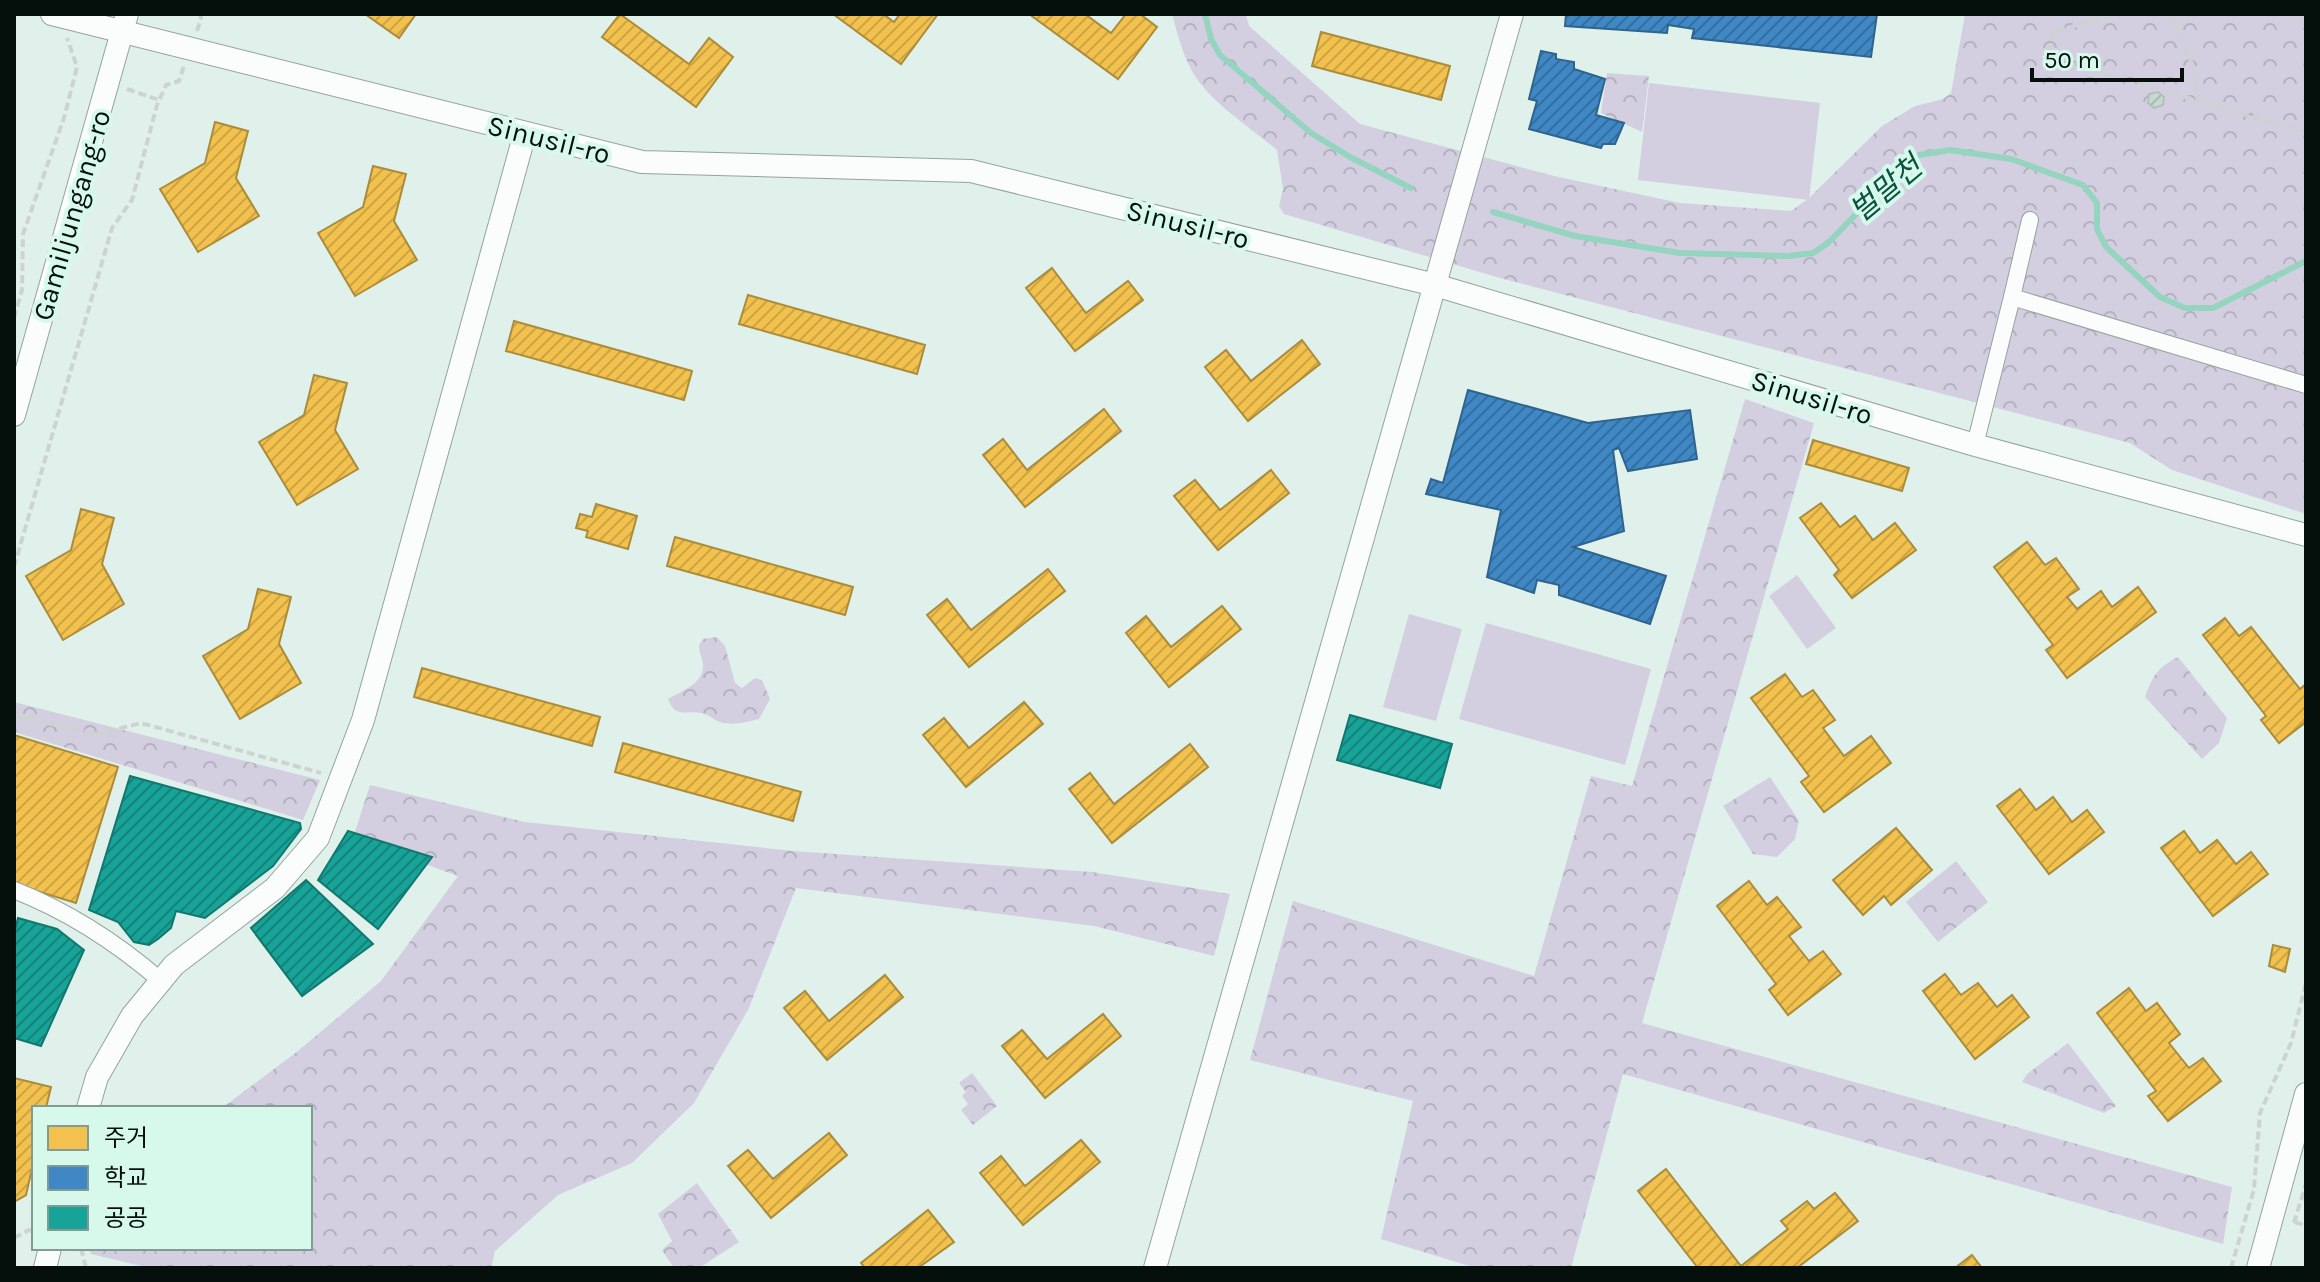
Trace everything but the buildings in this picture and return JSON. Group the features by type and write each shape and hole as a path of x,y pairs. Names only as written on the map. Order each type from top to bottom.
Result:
{"street":[{"path":"1155,1268 1512,14"},
{"name":"Sinusil-ro","path":"58,16 125,23 190,49 642,162 971,171 1435,285 1975,445 2306,535"},
{"name":"Gamiljungang-ro","path":"14,415 125,23"},
{"path":"89,1106 97,1077 132,1016 174,965 275,888 318,838 363,720 525,133"},
{"path":"1975,445 2030,220"},
{"path":"2012,297 2306,385"},
{"path":"14,890 76,919 124,949 161,981"},
{"path":"2258,1268 2306,1094"}],"path":[{"path":"14,567 112,228 132,200 157,105 166,85 179,81 200,14"},
{"path":"2123,14 2054,31 2047,57 2306,132"},
{"path":"2172,14 2195,71 2198,102"},
{"path":"2303,15 2306,28"},
{"path":"14,318 22,290 23,234 64,118 77,67 58,16"},
{"path":"14,714 98,734 141,723 324,774"},
{"path":"2231,1268 2254,1189 2260,1113 2291,1043 2306,983"},
{"path":"2295,1222 2306,1226"},
{"path":"14,1238 32,1231"}],"green space":[{"path":"1172,14 1246,14 1249,26 1360,124 1554,176 1680,203 1791,211 1809,198 1882,126 1915,106 1943,99 1951,93 1965,14 2306,14 2306,514 2172,470 2130,443 1500,278 1284,214 1279,206 1283,189 1277,150 1224,108 1197,79 1185,56"},
{"path":"1607,73 1649,76 1642,132 1601,113"},
{"path":"1649,83 1820,103 1809,200 1638,180"},
{"path":"1745,399 1814,423 1642,1023 2232,1187 2223,1244 1623,1074 1571,1268 1476,1268 1381,1239 1413,1101 1250,1060 1293,901 1534,976 1591,776 1632,786"},
{"path":"1797,575 1836,628 1807,649 1769,596"},
{"path":"1409,614 1462,629 1436,721 1383,707"},
{"path":"1486,623 1651,669 1625,765 1459,719"},
{"path":"717,637 725,646 735,683 742,688 755,678 762,680 770,699 759,719 725,723 704,714 678,711 671,705 668,699 692,686 703,671 699,645 703,639"},
{"path":"2178,657 2227,718 2219,743 2202,759 2145,697 2157,673"},
{"path":"14,702 320,780 303,820 14,732"},
{"path":"1770,777 1799,821 1795,839 1777,857 1753,854 1723,806"},
{"path":"370,785 525,822 793,851 1092,872 1230,894 1214,956 1094,926 796,888 748,1010 694,1103 632,1163 558,1195 495,1251 491,1268 150,1268 91,1254 90,1250 312,1250 312,1106 225,1106 298,1051 381,981 458,876 353,838"},
{"path":"1956,861 1988,902 1938,942 1906,902"},
{"path":"2068,1043 2116,1106 2104,1113 2022,1082 2027,1074"},
{"path":"972,1073 997,1106 973,1125 961,1110 968,1104 962,1096 966,1092 959,1083"},
{"path":"697,1183 739,1242 699,1268 674,1268 662,1250 672,1241 658,1214"}],"waterway":[{"name":"벌말천","path":"1205,14 1211,39 1220,55 1311,133 1411,188"},
{"name":"벌말천","path":"1493,212 1575,236 1680,253 1789,256 1813,253 1828,243 1897,172 1919,155 1950,150 2011,159 2083,185 2097,203 2097,229 2106,247 2160,297 2185,308 2213,308 2306,261"}]}
